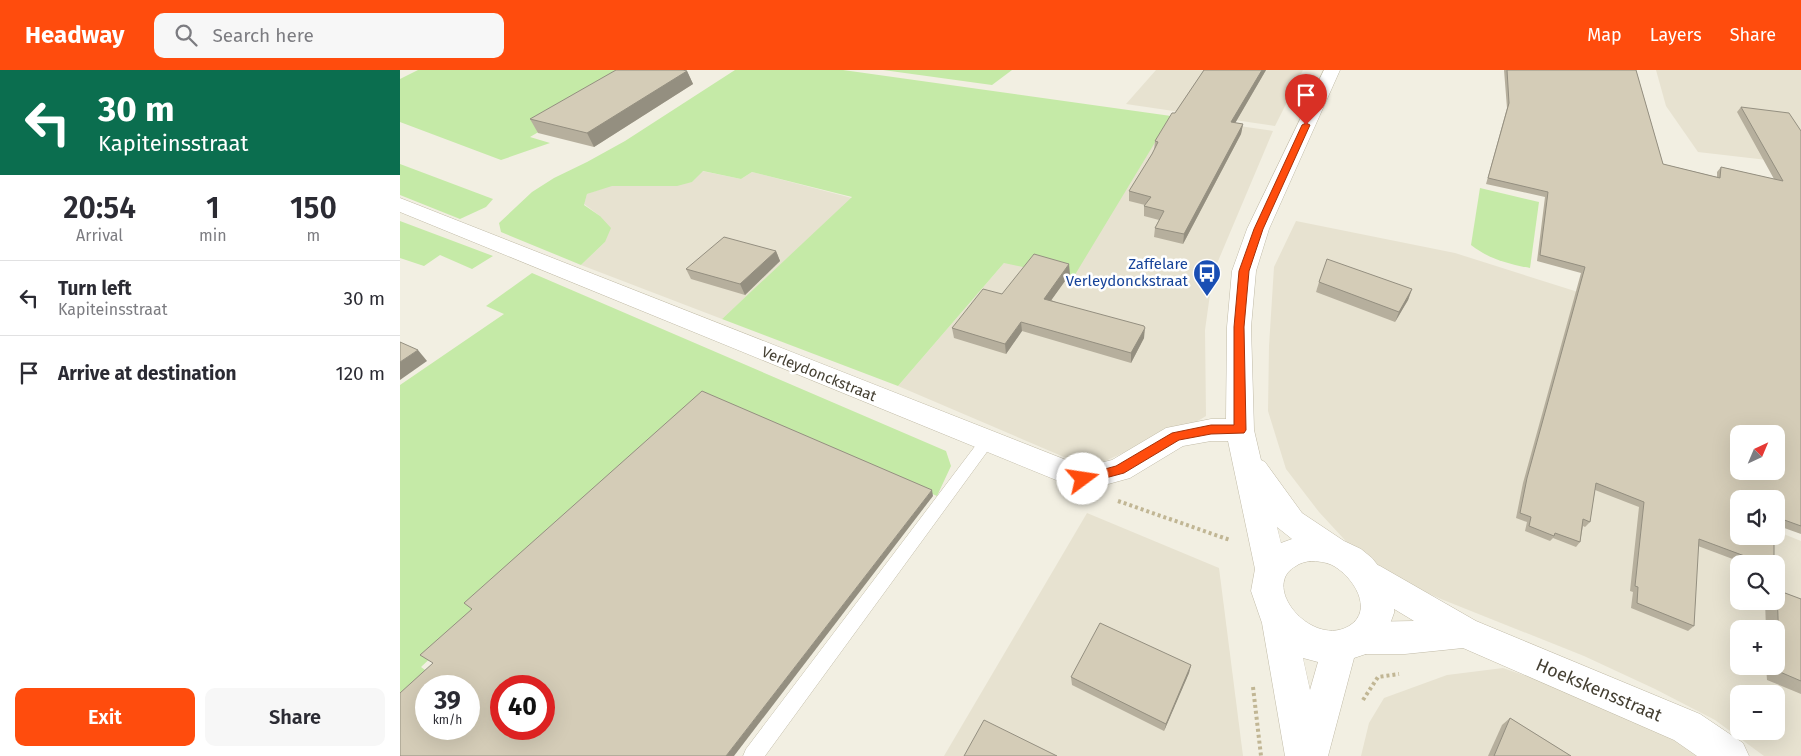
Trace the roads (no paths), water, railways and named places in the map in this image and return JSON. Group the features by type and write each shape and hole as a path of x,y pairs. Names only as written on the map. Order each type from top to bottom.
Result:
{"street":[{"path":"1271,569 1243,443 1239,327 1244,271 1258,229 1332,70"},
{"name":"Verleydonckstraat","path":"400,204 987,442 1083,479 1120,470 1176,436 1211,430 1243,443"},
{"path":"1243,443 1291,522 1348,558 1368,576 1378,598 1376,621 1351,642 1304,750"},
{"path":"1304,750 1279,621 1267,600 1266,584 1271,569 1278,560 1298,549 1310,547 1336,552"},
{"name":"Hoekskensstraat","path":"1368,576 1464,632 1687,728 1730,756"},
{"path":"1279,621 1296,636 1307,642 1324,646 1351,642"},
{"name":"Hoekskensstraat","path":"1351,642 1464,632"}],"lane":[{"path":"753,756 987,442"}],"place":[{"name":"Zaffelare Verleydonckstraat","path":"1207,297"}]}
